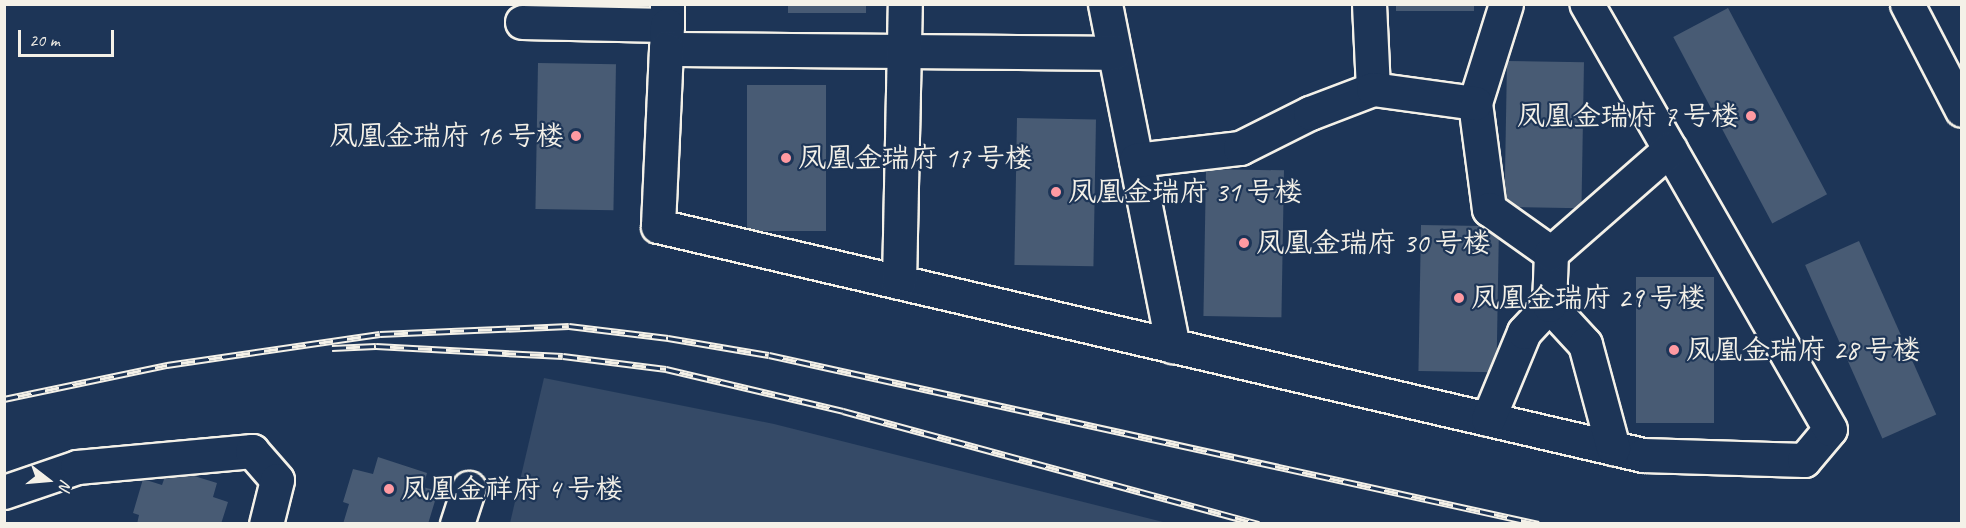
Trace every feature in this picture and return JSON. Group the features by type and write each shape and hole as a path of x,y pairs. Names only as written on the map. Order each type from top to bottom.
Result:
{"main road":[{"path":"899,282 905,4"},
{"path":"1105,4 1173,345"},
{"path":"1369,4 1373,89"},
{"path":"1506,4 1475,103 1489,209 1551,253"},
{"path":"667,26 658,226 1613,448 1643,454 1804,460 1830,429 1587,4"},
{"path":"1907,4 1962,110"},
{"path":"522,22 667,26 905,48 1114,53"},
{"path":"1136,160 1240,148 1310,113 1373,89 1475,103"},
{"path":"1488,419 1524,332 1549,305 1551,253 1670,149"},
{"path":"1549,305 1585,344 1613,448"},
{"path":"4,492 77,467 252,451 278,480 266,524"},
{"path":"457,524 468,488"}],"shaded area":[{"path":"544,378 774,424 1167,523 510,523"}],"building":[{"path":"788,4 866,4 866,13 788,13"},
{"path":"1396,4 1474,4 1474,11 1396,11"},
{"name":"凤凰金瑞府 7 号楼","path":"1728,8 1827,194 1772,223 1673,37"},
{"path":"1507,61 1584,62 1581,208 1504,207"},
{"name":"凤凰金瑞府 16 号楼","path":"538,63 616,64 613,210 535,209"},
{"name":"凤凰金瑞府 17 号楼","path":"747,85 826,85 826,231 747,231"},
{"name":"凤凰金瑞府 31 号楼","path":"1017,118 1096,119 1093,266 1014,265"},
{"name":"凤凰金瑞府 30 号楼","path":"1206,169 1284,170 1281,317 1203,316"},
{"name":"凤凰金瑞府 29 号楼","path":"1421,225 1499,226 1496,372 1418,371"},
{"path":"1859,241 1936,415 1882,439 1805,265"},
{"name":"凤凰金瑞府 28 号楼","path":"1636,277 1714,277 1714,423 1636,423"},
{"name":"凤凰金祥府 4 号楼","path":"378,457 427,473 423,487 438,491 428,524 343,524 349,504 343,502 353,469 373,474"},
{"path":"168,468 217,483 213,497 228,502 221,524 137,524 139,515 133,513 143,479 162,485"}],"railway":[{"path":"4,399 167,365 380,334 569,326 668,338 769,355 1539,524"},
{"path":"332,348 376,346 563,356 666,369 843,411 1259,524"}],"place":[{"name":"凤凰金瑞府 7 号楼","path":"1751,116"},
{"name":"凤凰金瑞府 16 号楼","path":"576,136"},
{"name":"凤凰金瑞府 17 号楼","path":"786,158"},
{"name":"凤凰金瑞府 31 号楼","path":"1056,192"},
{"name":"凤凰金瑞府 30 号楼","path":"1244,243"},
{"name":"凤凰金瑞府 29 号楼","path":"1459,298"},
{"name":"凤凰金瑞府 28 号楼","path":"1674,350"},
{"name":"凤凰金祥府 4 号楼","path":"389,489"}]}
